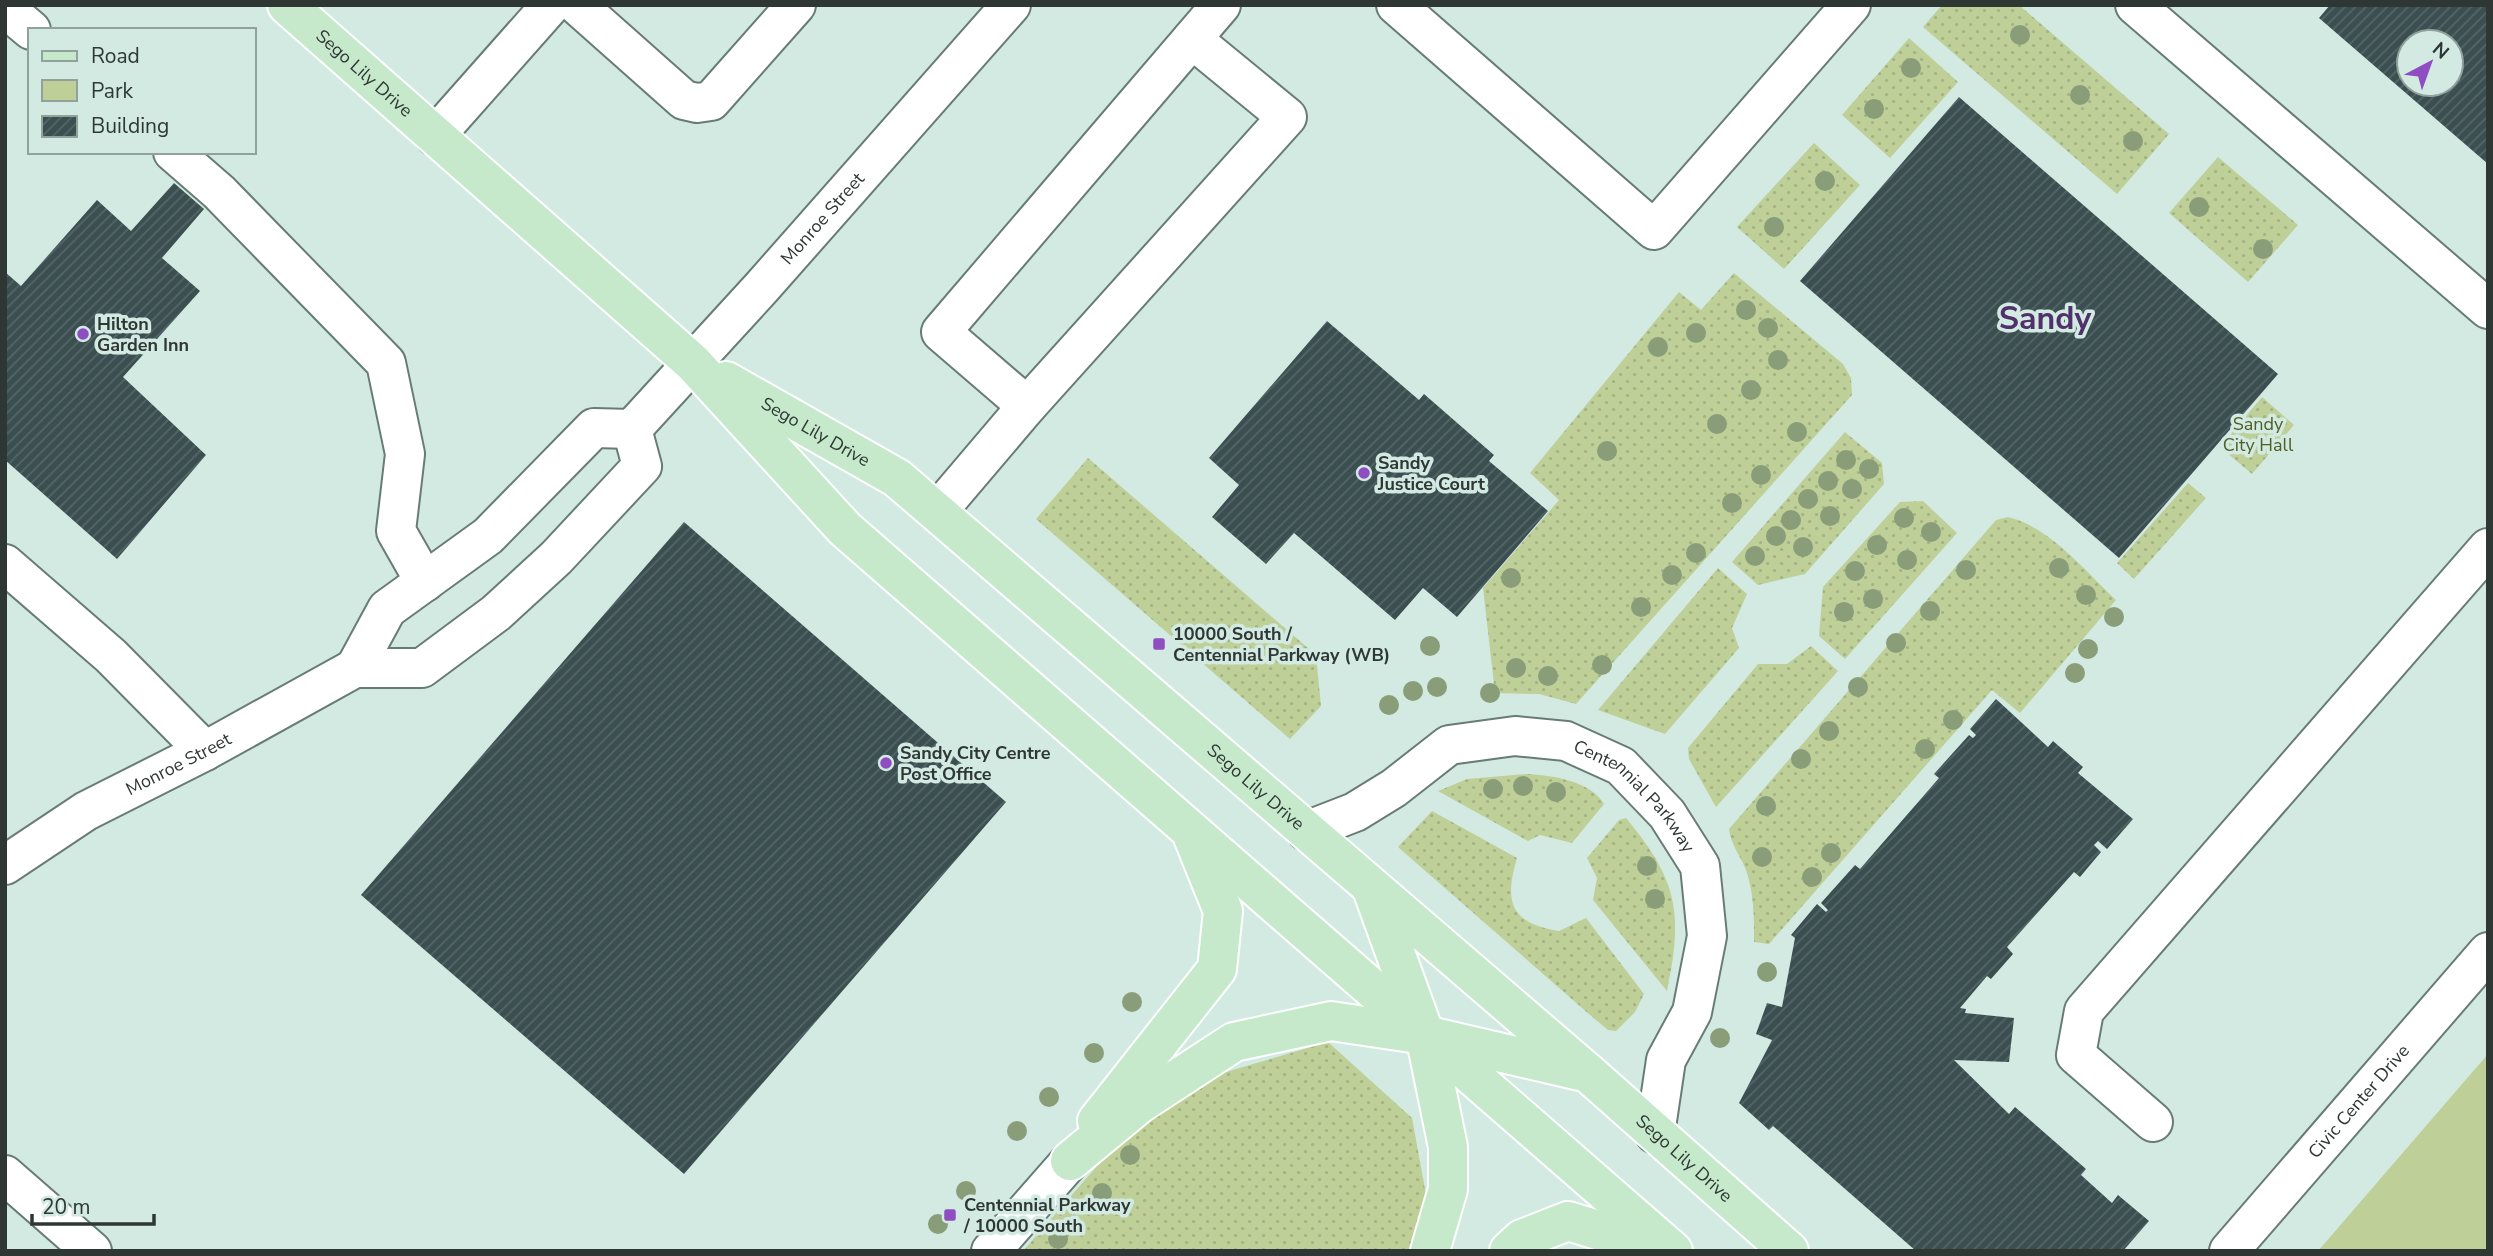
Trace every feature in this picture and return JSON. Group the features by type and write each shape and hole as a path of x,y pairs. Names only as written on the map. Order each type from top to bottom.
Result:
{"main road":[{"name":"Sego Lily Drive","path":"287,5 694,363 845,529 1673,1251"},
{"name":"Sego Lily Drive","path":"694,363 897,478 1588,1073 1789,1251"},
{"path":"1070,1161 1122,1086 1217,968 1223,911 1189,829"},
{"path":"1370,886 1425,1035 1448,1147 1448,1189 1430,1251"},
{"path":"1070,1161 1139,1104 1234,1042 1331,1021 1425,1035 1588,1073"},
{"path":"1510,1251 1522,1239 1568,1221 1664,1251"}],"street":[{"path":"435,136 551,5"},
{"path":"578,5 684,100 697,103 711,101 796,5"},
{"name":"Monroe Street","path":"5,865 86,811 205,751 355,668 422,668 496,613 556,558 642,466 632,429 694,363 1011,5"},
{"path":"1027,406 941,332 1221,5"},
{"path":"1396,5 1654,230 1851,5"},
{"path":"2135,5 2488,309"},
{"path":"5,8 29,28"},
{"path":"937,512 1027,406 1287,117 1192,39"},
{"path":"175,154 219,192 386,363 405,454 396,531 425,582"},
{"path":"355,668 387,609 488,536 594,428 632,429"},
{"path":"2153,1122 2076,1055 2084,1011 2488,548"},
{"path":"5,564 111,656 205,751"},
{"name":"Centennial Parkway","path":"1306,831 1355,813 1394,788 1449,745 1515,736 1566,740 1621,766 1667,814 1700,866 1706,924 1707,936 1692,1012 1666,1060 1655,1134"},
{"name":"Civic Center Drive","path":"2229,1251 2488,952"},
{"path":"991,1251 1070,1161"},
{"path":"5,1175 92,1251"}],"green space":[{"path":"1942,5 2019,5 2169,134 2117,194 1923,27"},
{"path":"1909,38 1958,82 1890,158 1842,115"},
{"path":"1814,143 1860,185 1784,269 1737,227"},
{"path":"2218,157 2298,225 2248,282 2169,213"},
{"path":"1734,273 1843,364 1851,378 1852,395 1576,704 1539,694 1495,693 1483,588 1559,500 1530,473 1679,292 1701,310"},
{"name":"Sandy City Hall","path":"2262,397 2294,425 2252,474 2220,447"},
{"path":"1845,432 1882,463 1884,484 1805,574 1758,585 1732,562"},
{"path":"1088,458 1316,655 1321,706 1290,739 1036,519"},
{"path":"2188,483 2206,498 2134,579 2117,563"},
{"path":"1923,501 1957,533 1845,659 1819,636 1823,587 1900,502"},
{"path":"2008,517 2023,522 2052,540 2116,600 2020,713 1992,690 1769,944 1754,942 1751,887 1729,829 1996,520"},
{"path":"1718,568 1747,594 1732,628 1739,648 1665,734 1598,710"},
{"path":"1811,646 1838,671 1716,807 1689,759 1688,748 1758,664 1787,664"},
{"path":"1527,774 1570,781 1590,790 1604,804 1572,843 1540,835 1528,841 1438,791 1467,779"},
{"path":"1432,811 1517,858 1511,887 1515,908 1521,916 1530,922 1559,931 1586,918 1644,994 1635,1012 1616,1031 1608,1030 1590,1015 1398,847"},
{"path":"1626,818 1656,860 1672,898 1675,940 1667,991 1593,900 1597,878 1587,858 1619,820"},
{"path":"1328,1042 1412,1118 1427,1200 1412,1251 1023,1251 1125,1134 1209,1077"},
{"path":"2488,1054 2488,1251 2318,1251"}],"building":[{"path":"2330,5 2488,5 2488,164 2412,98 2465,98 2465,28 2395,28 2395,84 2319,18"},
{"name":"Sandy City Hall","path":"1959,97 2278,374 2119,558 1800,281"},
{"name":"Hilton Garden Inn","path":"174,183 204,209 162,258 200,291 123,377 206,455 117,559 5,460 5,272 21,286 97,200 131,231"},
{"name":"Sandy Justice Court","path":"1327,321 1419,400 1424,394 1494,455 1489,461 1548,511 1457,617 1423,588 1395,620 1294,533 1266,564 1212,517 1239,485 1209,458"},
{"path":"684,522 1006,802 684,1174 361,895"},
{"path":"1996,699 2048,747 2053,741 2083,767 2078,773 2133,819 2107,849 2098,841 2094,845 2101,852 2080,877 2074,872 2007,947 2013,954 1991,979 1987,976 1960,1008 1966,1009 1965,1013 2014,1018 2009,1062 1954,1060 2009,1114 2015,1107 2086,1169 2081,1175 2112,1203 2118,1195 2149,1221 2123,1251 1916,1251 1773,1126 1769,1130 1739,1103 1772,1040 1756,1034 1767,1003 1782,1007 1795,938 1791,935 1817,904 1826,912 1828,910 1821,903 1855,865 1860,869 1939,778 1934,774 1969,735 1973,738 1976,735 1970,729"}],"place":[{"name":"Hilton Garden Inn","path":"83,334"},
{"name":"Sandy Justice Court","path":"1364,473"},
{"name":"10000 South / Centennial Parkway (WB)","path":"1159,644"},
{"name":"Sandy City Centre Post Office","path":"886,763"},
{"name":"Centennial Parkway / 10000 South","path":"950,1215"}],"district":[{"name":"Sandy","path":"2045,318"}]}
